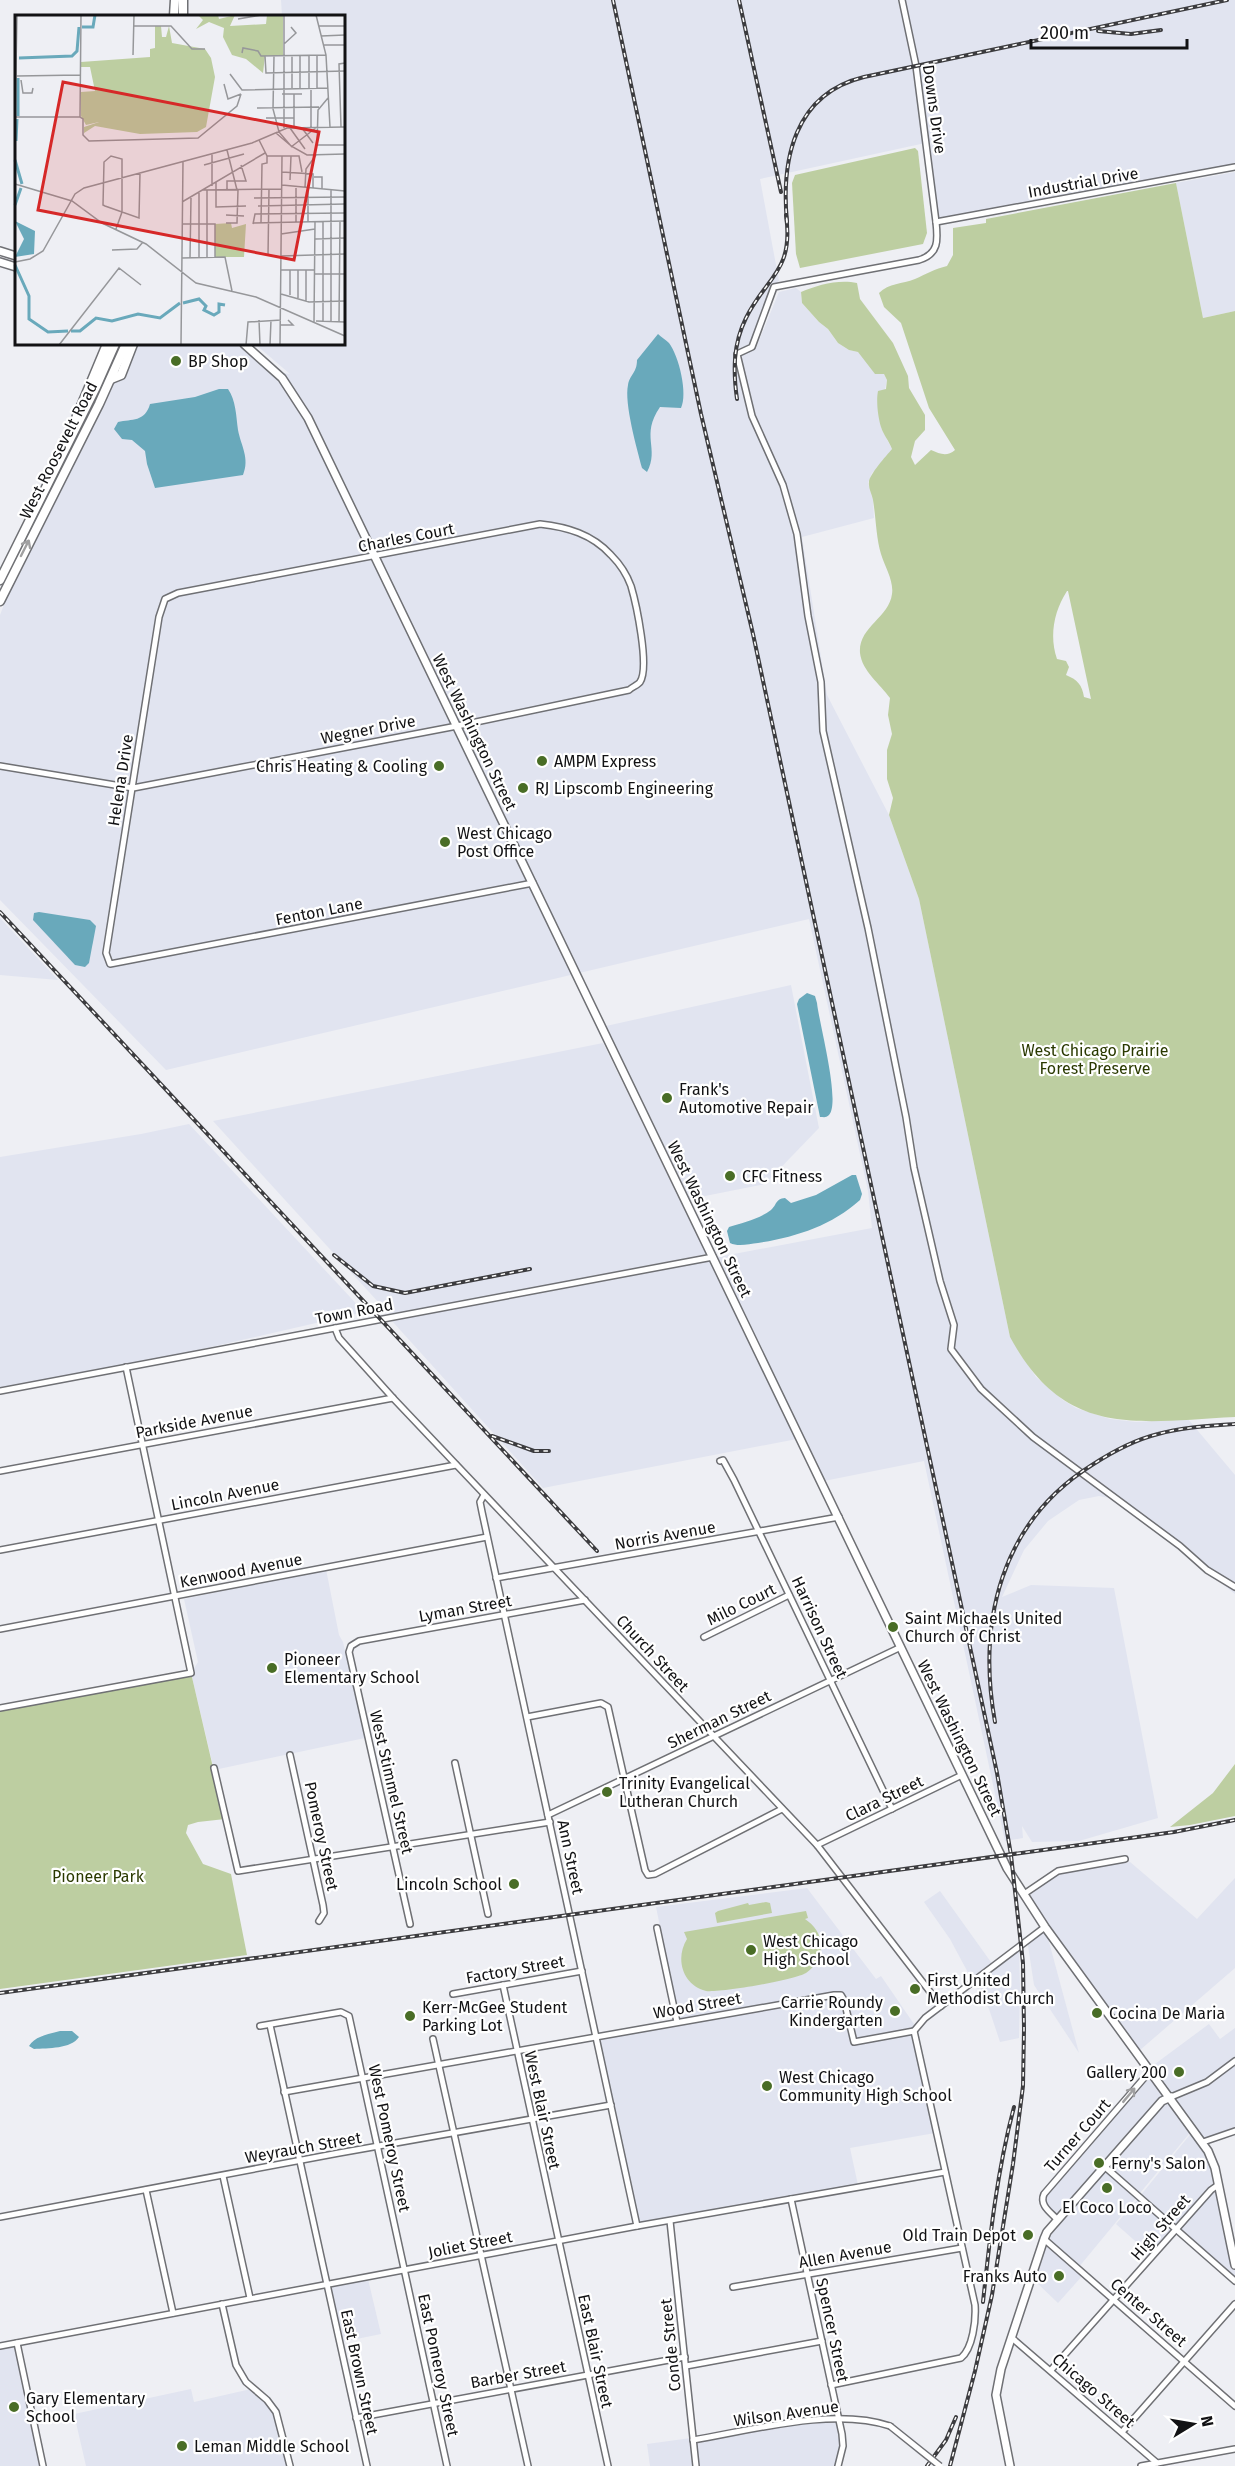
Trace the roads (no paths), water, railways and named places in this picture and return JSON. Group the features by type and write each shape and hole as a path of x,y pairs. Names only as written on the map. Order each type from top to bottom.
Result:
{"main road":[{"path":"174,15 175,0"},
{"path":"0,251 15,256"},
{"path":"0,262 15,267"},
{"path":"73,433 75,417 107,345"},
{"name":"West Roosevelt Road","path":"0,580 115,345"},
{"name":"West Roosevelt Road","path":"0,601 111,379 126,345"},
{"path":"111,379 120,375 133,345"},
{"name":"West Washington Street","path":"245,345 271,366 296,398 375,556 1007,1868 1045,1927 1203,2142 1212,2160 1231,2227 1235,2265"},
{"path":"1010,2466 996,2395 1001,2369 1044,2239 1104,2166 1162,2101 1171,2097"}],"street":[{"name":"Downs Drive","path":"902,0 916,66 936,222 936,247 926,258 774,287 752,346 737,354 752,416 783,485 797,534 808,616 821,682 824,731 868,928 914,1168 940,1281 954,1325 951,1349 981,1389 1033,1437 1180,1546 1207,1570 1235,1587"},
{"name":"Industrial Drive","path":"936,222 1235,167"},
{"name":"Charles Court","path":"165,599 178,593 540,524 564,527 599,544 622,568 631,585"},
{"name":"Wegner Drive","path":"0,766 133,788 457,726 628,690 640,682 645,656 631,585"},
{"name":"Helena Drive","path":"110,964 106,953 159,617 165,599"},
{"name":"Fenton Lane","path":"110,964 533,884"},
{"name":"Town Road","path":"0,1391 713,1257"},
{"name":"Church Street","path":"336,1328 339,1338 393,1398 817,1845 941,2006"},
{"path":"0,1708 191,1673 126,1367"},
{"name":"Parkside Avenue","path":"0,1471 393,1398"},
{"name":"Harrison Street","path":"720,1461 723,1460 734,1480 892,1809"},
{"name":"Lincoln Avenue","path":"0,1550 456,1465"},
{"name":"Ann Street","path":"484,1495 480,1502 487,1537 637,2226"},
{"name":"Norris Avenue","path":"496,1578 839,1517"},
{"name":"Kenwood Avenue","path":"0,1629 487,1537"},
{"name":"Milo Court","path":"704,1637 789,1595"},
{"name":"Lyman Street","path":"351,1646 359,1641 585,1600"},
{"name":"West Stimmel Street","path":"351,1646 349,1652 410,1924"},
{"name":"Sherman Street","path":"548,1815 901,1647"},
{"path":"527,1717 601,1703 607,1705 648,1875 655,1874 782,1809"},
{"name":"Pomeroy Street","path":"290,1755 324,1913 319,1921"},
{"path":"455,1762 488,1914"},
{"path":"214,1768 238,1871 550,1822"},
{"name":"Clara Street","path":"817,1845 962,1775"},
{"path":"1024,1894 1058,1871 1125,1859"},
{"path":"831,2385 961,2358 968,2349 976,2311 914,2031 924,2019 1045,1927"},
{"path":"657,1928 677,2022"},
{"name":"Factory Street","path":"453,1994 582,1971"},
{"name":"West Blair Street","path":"503,1985 558,2241"},
{"name":"Wood Street","path":"284,2091 837,1995 841,1995 843,2000 854,2042 914,2031"},
{"name":"West Pomeroy Street","path":"270,2025 338,2012 347,2013 404,2270"},
{"path":"260,2026 270,2025"},
{"name":"East Brown Street","path":"270,2025 367,2466"},
{"path":"434,2039 528,2466"},
{"path":"1171,2097 1207,2082 1235,2061"},
{"name":"Turner Court","path":"1058,2220 1044,2206 1042,2202 1044,2194 1151,2070"},
{"name":"Weyrauch Street","path":"0,2217 611,2105"},
{"path":"1203,2142 1235,2131"},
{"path":"1104,2166 1235,2281"},
{"name":"Joliet Street","path":"0,2346 637,2226 945,2172"},
{"path":"223,2176 250,2298"},
{"name":"High Street","path":"1051,2370 1210,2190 1218,2185"},
{"path":"146,2190 173,2313"},
{"name":"Spencer Street","path":"791,2199 839,2418 843,2446 838,2466"},
{"name":"Conde Street","path":"670,2220 696,2466"},
{"name":"Center Street","path":"1044,2239 1235,2406"},
{"name":"East Blair Street","path":"558,2241 608,2466"},
{"name":"Allen Avenue","path":"733,2287 962,2248"},
{"name":"East Pomeroy Street","path":"404,2270 447,2466"},
{"path":"222,2304 236,2365 246,2382 267,2400 276,2412 290,2466"},
{"path":"1122,2432 1235,2304"},
{"name":"Chicago Street","path":"1012,2338 1157,2463"},
{"path":"686,2366 822,2341"},
{"path":"17,2343 43,2466"},
{"name":"Barber Street","path":"356,2418 685,2357"},
{"name":"Wilson Avenue","path":"693,2440 819,2419 863,2418 890,2426 940,2466"},
{"path":"1142,2466 1235,2449"},
{"path":"1187,2458 1189,2466"}],"water":[{"path":"658,334 669,343 676,357 683,385 683,402 681,408 660,407 654,417 651,426 652,456 647,472 642,468 637,450 627,393 637,360"},
{"path":"219,389 228,389 234,403 246,463 243,475 155,488 145,451 132,440 122,439 114,429 118,422 141,417 150,404 195,397"},
{"path":"34,913 90,920 96,926 89,963 85,967 75,965 33,920"},
{"path":"807,993 815,996 817,1003 831,1079 832,1107 829,1115 825,1117 820,1117 797,1004 799,999"},
{"path":"856,1175 862,1194 860,1200 837,1217 812,1229 786,1237 744,1245 730,1243 727,1231 729,1227 761,1216 782,1199 785,1198 791,1203 816,1195"},
{"path":"72,2031 79,2037 71,2044 59,2047 34,2049 29,2046 47,2034"}],"railway":[{"path":"613,0 701,414 753,634 997,1773 1011,1855 1023,1963 1023,2086 992,2295 950,2466"},
{"path":"739,0 781,192"},
{"path":"787,222 787,176 790,153 797,133 807,114 822,98 840,86 864,77 1227,0"},
{"path":"1098,31 1131,34 1161,30"},
{"path":"737,399 736,348 746,318 782,261 786,249 786,215"},
{"path":"0,912 597,1551"},
{"path":"334,1255 373,1286 405,1293 530,1269"},
{"path":"995,1722 990,1684 990,1647 994,1611 1003,1577 1017,1545 1036,1515 1061,1488 1092,1465 1132,1443 1177,1430 1235,1424"},
{"path":"492,1436 534,1451 549,1451"},
{"path":"0,1993 1174,1832 1235,1820"},
{"path":"983,2302 991,2228 1014,2107"},
{"path":"927,2466 946,2440 956,2417"}],"place":[{"name":"BP Shop","path":"176,361"},
{"name":"AMPM Express","path":"542,761"},
{"name":"Chris Heating & Cooling","path":"439,766"},
{"name":"RJ Lipscomb Engineering","path":"523,788"},
{"name":"West Chicago Post Office","path":"445,842"},
{"name":"Frank's Automotive Repair","path":"667,1098"},
{"name":"CFC Fitness","path":"730,1176"},
{"name":"Saint Michaels United Church of Christ","path":"893,1627"},
{"name":"Pioneer Elementary School","path":"272,1668"},
{"name":"Trinity Evangelical Lutheran Church","path":"607,1792"},
{"name":"Lincoln School","path":"514,1884"},
{"name":"West Chicago High School","path":"751,1950"},
{"name":"First United Methodist Church","path":"915,1989"},
{"name":"Carrie Roundy Kindergarten","path":"895,2011"},
{"name":"Cocina De Maria","path":"1097,2013"},
{"name":"Kerr-McGee Student Parking Lot","path":"410,2016"},
{"name":"Gallery 200","path":"1179,2072"},
{"name":"West Chicago Community High School","path":"767,2086"},
{"name":"Ferny's Salon","path":"1099,2163"},
{"name":"El Coco Loco","path":"1107,2188"},
{"name":"Old Train Depot","path":"1028,2235"},
{"name":"Franks Auto","path":"1059,2276"},
{"name":"Gary Elementary School","path":"14,2407"},
{"name":"Leman Middle School","path":"182,2446"}],"park label":[{"name":"West Chicago Prairie Forest Preserve","path":"1095,1059"},
{"name":"Pioneer Park","path":"98,1876"}]}
